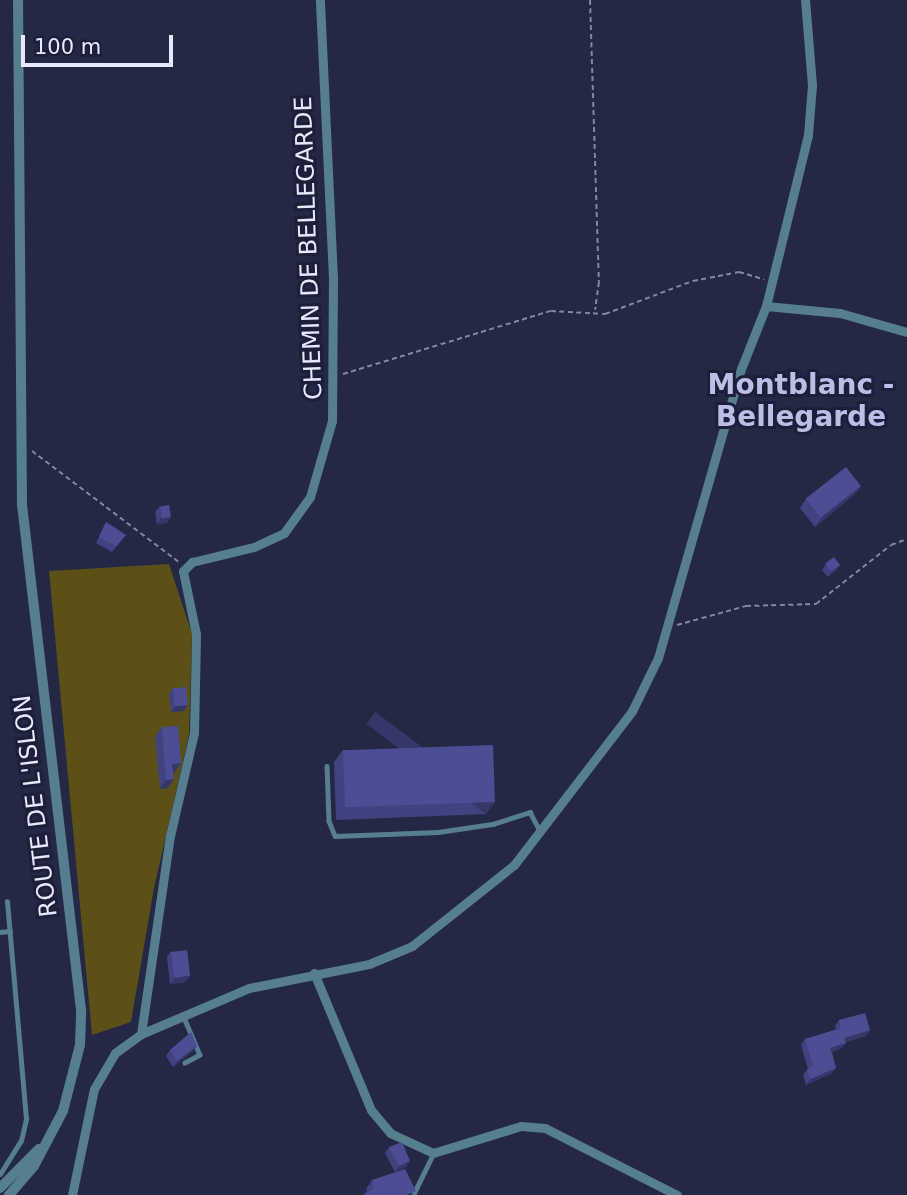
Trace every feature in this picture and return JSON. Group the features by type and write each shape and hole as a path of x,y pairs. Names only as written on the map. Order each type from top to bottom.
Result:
{"street":[{"name":"ROUTE DE L'ISLON","path":"9,1195 34,1166 70,1090 80,1045 81,1010 24,529 21,442 23,231 18,0"},
{"name":"CHEMIN DE BELLEGARDE","path":"186,567 192,562 270,541 294,523 310,497 328,445 335,373 320,0"},
{"path":"72,1195 94,1089 115,1053 141,1034 249,988 369,964 412,946 514,865 632,711 666,629 741,369 766,306 812,109 805,0"},
{"path":"766,306 840,313 907,332"},
{"path":"141,1034 170,836 194,733 196,634 182,579 186,567"},
{"path":"314,973 371,1110 390,1133 433,1153 521,1126 545,1128 677,1195"},
{"name":"ROUTE DE L'ISLON","path":"0,1188 48,1139"}],"lane":[{"path":"327,766 329,821 335,836 439,832 493,824 530,812 541,832"},
{"path":"0,1174 21,1141 26,1119 7,902"},
{"path":"0,932 10,931"},
{"path":"183,1014 200,1055 185,1063"},
{"path":"413,1194 433,1153"}],"path":[{"path":"590,0 599,282 595,311"},
{"path":"335,373 349,374 551,311 595,311 604,314 693,281 738,272 771,282"},
{"path":"21,442 186,567"},
{"path":"666,629 694,617 746,606 816,604 891,545 907,539"}],"shaded area":[{"path":"169,564 192,634 189,735 154,888 131,1022 92,1035 49,571"}],"building":[{"path":"846,467 861,486 821,517 806,498"},
{"path":"169,505 171,517 162,518 160,506"},
{"path":"106,522 126,535 116,546 99,537"},
{"path":"834,557 840,565 831,572 825,564"},
{"path":"186,687 188,705 175,706 173,688"},
{"path":"178,726 181,763 172,764 174,779 166,780 162,727"},
{"path":"493,745 495,802 345,807 343,750"},
{"path":"187,950 190,976 174,978 171,952"},
{"path":"865,1013 870,1030 844,1038 846,1043 830,1048 836,1068 810,1079 807,1070 813,1065 805,1039 841,1028 839,1020"},
{"path":"191,1032 197,1046 177,1061 170,1050"},
{"path":"402,1142 410,1161 399,1166 389,1147"},
{"path":"405,1169 416,1191 407,1195 364,1194 374,1189 372,1180"}],"district":[{"name":"Montblanc - Bellegarde","path":"801,401"}]}
